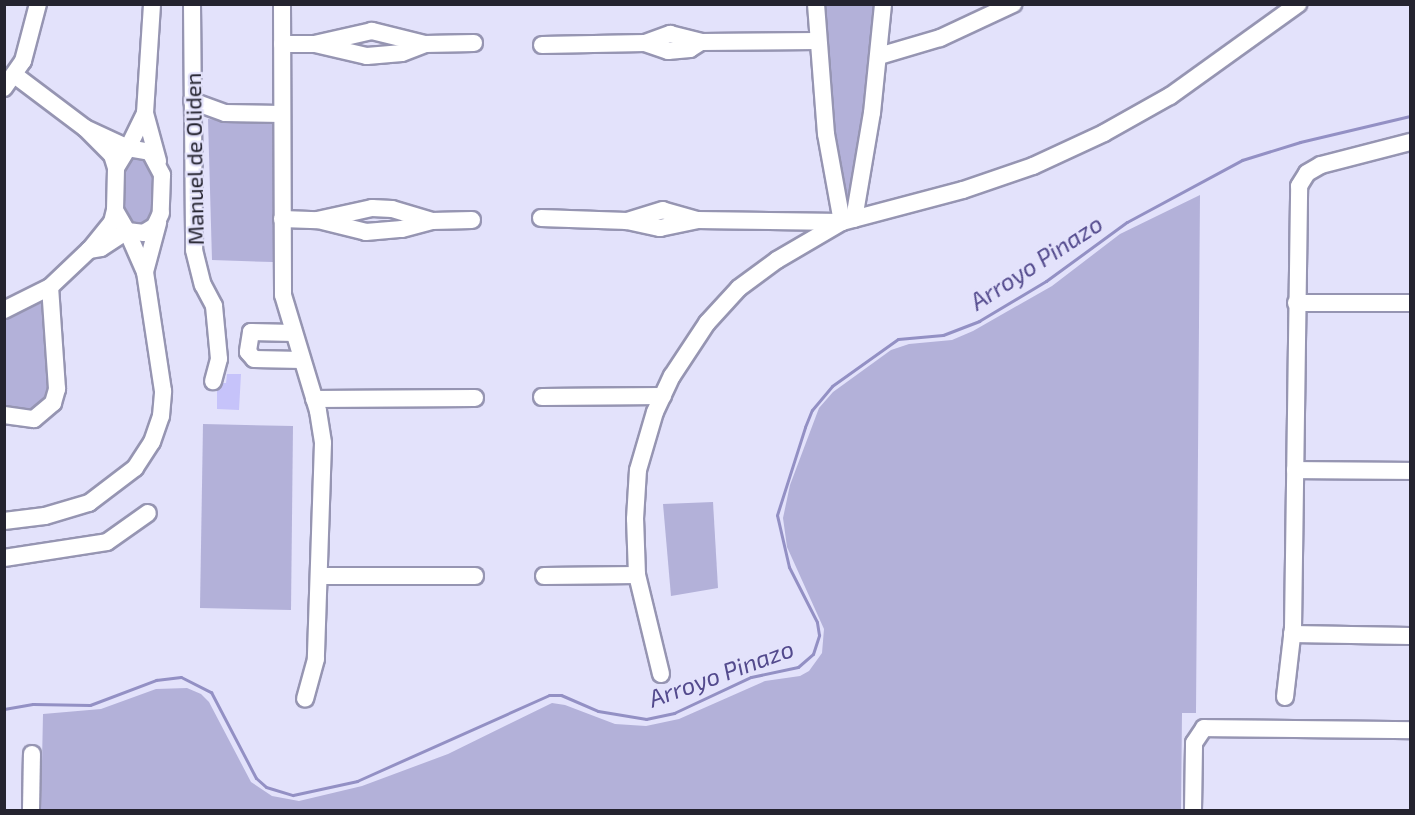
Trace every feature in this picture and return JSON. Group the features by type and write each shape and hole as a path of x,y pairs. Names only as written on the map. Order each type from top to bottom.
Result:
{"street":[{"path":"4,88 16,76 31,41 38,4"},
{"path":"145,272 164,186 145,113 152,4"},
{"name":"Manuel de Oliden","path":"192,4 194,250 203,285 214,306 219,360 213,381"},
{"path":"282,4 283,296 314,399 323,443 316,658 305,699"},
{"path":"816,4 827,144 848,220"},
{"path":"661,675 637,575 634,519 638,470 663,396 692,344 739,288 777,260 848,220 879,56 883,4"},
{"path":"879,56 940,38 1013,4"},
{"path":"541,218 627,220 660,228 697,220 848,220 963,190 1033,166 1094,138 1170,96 1298,4"},
{"path":"282,44 315,44 372,31 425,44 474,43"},
{"path":"542,45 645,43 670,34 701,42 818,41"},
{"path":"315,44 367,56 402,53 425,44"},
{"path":"4,310 50,287 89,250 112,222 115,210 117,168 112,155 86,128 16,76"},
{"path":"192,101 225,113 282,114"},
{"path":"117,168 145,113"},
{"path":"86,128 128,148 146,150 158,162"},
{"path":"1285,697 1292,634 1297,201 1302,179 1321,165 1410,142"},
{"path":"318,220 372,208 392,209 432,221"},
{"path":"4,521 75,508 102,496 135,468 152,442 161,416 163,391 145,272 115,210"},
{"path":"282,219 318,220 366,232 402,229 432,221 472,220"},
{"path":"89,250 101,248 127,231 144,233 158,221"},
{"path":"4,415 34,418 53,403 57,389 50,287"},
{"path":"1296,303 1410,303"},
{"path":"294,333 250,332 248,352 254,359 302,360"},
{"path":"542,397 663,396"},
{"path":"314,399 475,398"},
{"path":"1295,470 1410,471"},
{"path":"4,513 29,518"},
{"path":"4,558 107,542 148,513"},
{"path":"544,576 637,575"},
{"path":"320,576 475,576"},
{"path":"1292,634 1410,636"},
{"path":"1193,810 1194,743 1204,728 1410,730"},
{"path":"31,810 32,754"}],"shaded area":[{"path":"822,5 876,5 857,158 845,206 836,160"},
{"path":"208,119 276,124 273,262 212,260"},
{"path":"130,154 146,155 157,181 154,216 144,227 134,229 119,210 117,179"},
{"path":"1200,195 1196,713 1182,713 1181,810 41,810 43,714 101,709 156,689 187,688 201,694 209,702 251,782 272,796 299,801 362,786 448,754 552,703 565,705 615,724 646,726 679,719 765,681 800,676 809,671 822,653 824,629 787,547 783,518 790,485 819,408 833,392 891,350 909,344 952,340 973,331 1052,286 1120,234"},
{"path":"43,298 49,399 31,414 5,409 5,314"},
{"path":"203,424 293,426 291,610 200,608"},
{"path":"713,502 718,588 671,596 663,504"}],"building":[{"path":"227,374 241,374 239,410 217,409 217,383 226,383"}],"waterway":[{"name":"Arroyo Pinazo","path":"4,709 33,704 90,705 156,680 181,677 211,692 256,778 266,787 293,795 357,781 549,695 561,695 598,711 646,719 674,713 751,677 798,667 813,654 819,635 817,622 789,567 777,515 812,410 832,386 898,339 943,335 979,321 1046,281 1127,222 1242,160 1300,142 1410,116"}]}
